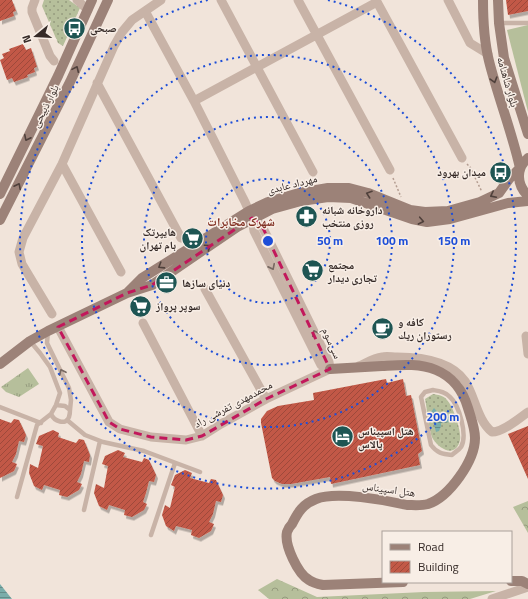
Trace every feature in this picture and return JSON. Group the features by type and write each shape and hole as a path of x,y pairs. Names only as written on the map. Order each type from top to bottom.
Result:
{"street":[{"path":"35,0 32,8 34,16 50,56 54,61"},
{"path":"77,0 88,10"},
{"name":"بلوار ذبیحی","path":"0,194 58,76 92,0"},
{"name":"بلوار ذبیحی","path":"0,220 70,82 108,0"},
{"path":"52,314 22,264 20,252 23,238 62,164 97,84 122,32 132,20 161,0"},
{"path":"221,0 313,172"},
{"path":"298,0 390,170"},
{"path":"448,0 470,43 488,54"},
{"name":"بلوار شاهنامه","path":"483,0 484,25 488,54 501,103 515,144 520,168"},
{"name":"بلوار شاهنامه","path":"498,0 499,23 504,58 528,134"},
{"path":"194,101 377,1 462,158"},
{"name":"سی‌سوم","path":"145,11 194,101 251,215 262,226 329,362 330,369"},
{"path":"97,84 181,238"},
{"path":"528,158 520,168 519,176 519,183 528,196"},
{"path":"62,164 121,272"},
{"name":"مهرداد عابدی","path":"0,364 30,341 48,331 127,293 152,285 237,227 268,202 299,193 328,188 349,188 410,210 425,212 448,211 480,202 499,193 509,179 520,168"},
{"name":"مهرداد عابدی","path":"251,215 301,201 328,197 351,198 412,219 426,222 450,220 508,203 528,201"},
{"path":"205,289 266,399"},
{"path":"143,323 202,436"},
{"name":"محمدمهدی تفرشی راد","path":"58,326 109,422 120,429 151,437 186,440 202,436 220,424 266,399 330,369"},
{"path":"526,336 528,354"},
{"path":"357,367 382,357 422,358 443,365 453,370 464,380 485,425 492,432 496,432 516,421 528,412"},
{"name":"هتل اسپیناس","path":"330,369 401,365 421,366 434,369 451,378 457,386 467,424 475,438 471,458 465,469 437,500 426,505 406,505 348,495 318,498 309,502 299,510 287,532 289,549 294,561 307,580 323,584 382,583"},
{"path":"512,581 522,582 528,586"},
{"path":"492,599 528,586"}],"lane":[{"path":"499,23 528,23"},
{"path":"48,331 47,343 69,388 71,400 69,417 67,420 62,422 56,421 51,414"},
{"path":"17,497 37,426 51,414 60,393 50,367 40,352 30,341"},
{"path":"461,404 440,391 433,390 425,392 421,397 431,445 435,451 452,455 461,447 467,424"},
{"path":"56,405 65,406 70,410"},
{"path":"0,407 40,423"},
{"path":"67,420 85,434 100,441 144,451 200,472"},
{"path":"84,510 100,441"},
{"path":"151,535 174,463"}],"path":[{"path":"390,170 402,198"},
{"path":"472,171 482,192"}],"highlighted area":[{"path":"252,218 262,226 330,369 266,399 202,436 186,440 151,437 120,429 109,422 58,327 127,293 152,285"}],"green space":[{"path":"44,0 69,0 80,8 63,46 58,43 42,6"},
{"path":"528,25 528,112 507,30"},
{"path":"28,368 39,384 19,397 6,392 1,387"},
{"path":"433,394 445,398 452,408 460,431 460,440 455,449 444,449 433,439 429,426 425,399"},
{"path":"528,501 528,533 513,507"},
{"path":"277,579 317,597 424,592 496,591 470,599 269,599 258,590"}],"water":[{"path":"434,408 442,417 448,415 450,422 441,423 439,431 436,432 431,412"},
{"path":"0,584 12,599 0,599"}],"building":[{"path":"0,0 12,0 16,11 13,12 14,16 0,21"},
{"path":"506,0 528,0 528,11 508,15"},
{"path":"23,44 26,50 31,48 37,67 34,68 35,72 27,75 28,77 14,82 12,78 7,80 0,60 4,58 2,54 10,51 9,49"},
{"name":"هتل اسپیناس پالاس","path":"386,379 387,383 403,379 406,396 411,395 422,451 418,454 420,465 331,484 330,477 291,484 282,484 272,478 261,423 261,419 267,411 278,406 314,400 313,393"},
{"path":"0,419 11,423 14,419 19,420 26,435 24,442 19,441 16,454 12,462 17,464 14,471 0,478"},
{"path":"528,426 528,479 508,434"},
{"path":"53,430 59,433 58,437 76,443 79,439 84,440 90,455 89,462 84,461 81,474 77,482 82,484 79,490 67,497 59,495 60,490 44,485 42,490 34,486 29,473 30,464 38,468 43,446 36,444 39,436"},
{"path":"118,450 125,453 123,457 142,462 144,458 149,460 156,475 154,482 149,481 143,502 147,504 144,510 132,517 124,515 125,510 109,505 107,510 99,506 94,493 96,484 104,488 108,466 102,464 105,456"},
{"path":"185,470 192,473 190,478 209,483 211,479 216,480 223,495 221,502 216,501 213,514 209,522 214,524 211,531 199,538 191,535 192,530 176,526 174,531 166,526 162,515 165,505 170,508 175,487 171,485 175,475"}],"place":[{"name":"صبحی","path":"74,28"},
{"name":"میدان بهرود","path":"501,172"},
{"name":"داروخانه شبانه روزی منتخب","path":"307,216"},
{"name":"هایپرتک بام تهران","path":"192,238"},
{"name":"مجتمع تجاری دیدار","path":"312,271"},
{"name":"دنیای سازها","path":"167,283"},
{"name":"سوپر پرواز","path":"140,306"},
{"name":"كافه و رستوران ريك","path":"383,328"},
{"name":"هتل اسپیناس پالاس","path":"342,437"}],"district":[{"name":"شهرک مخابرات","path":"241,222"}]}
